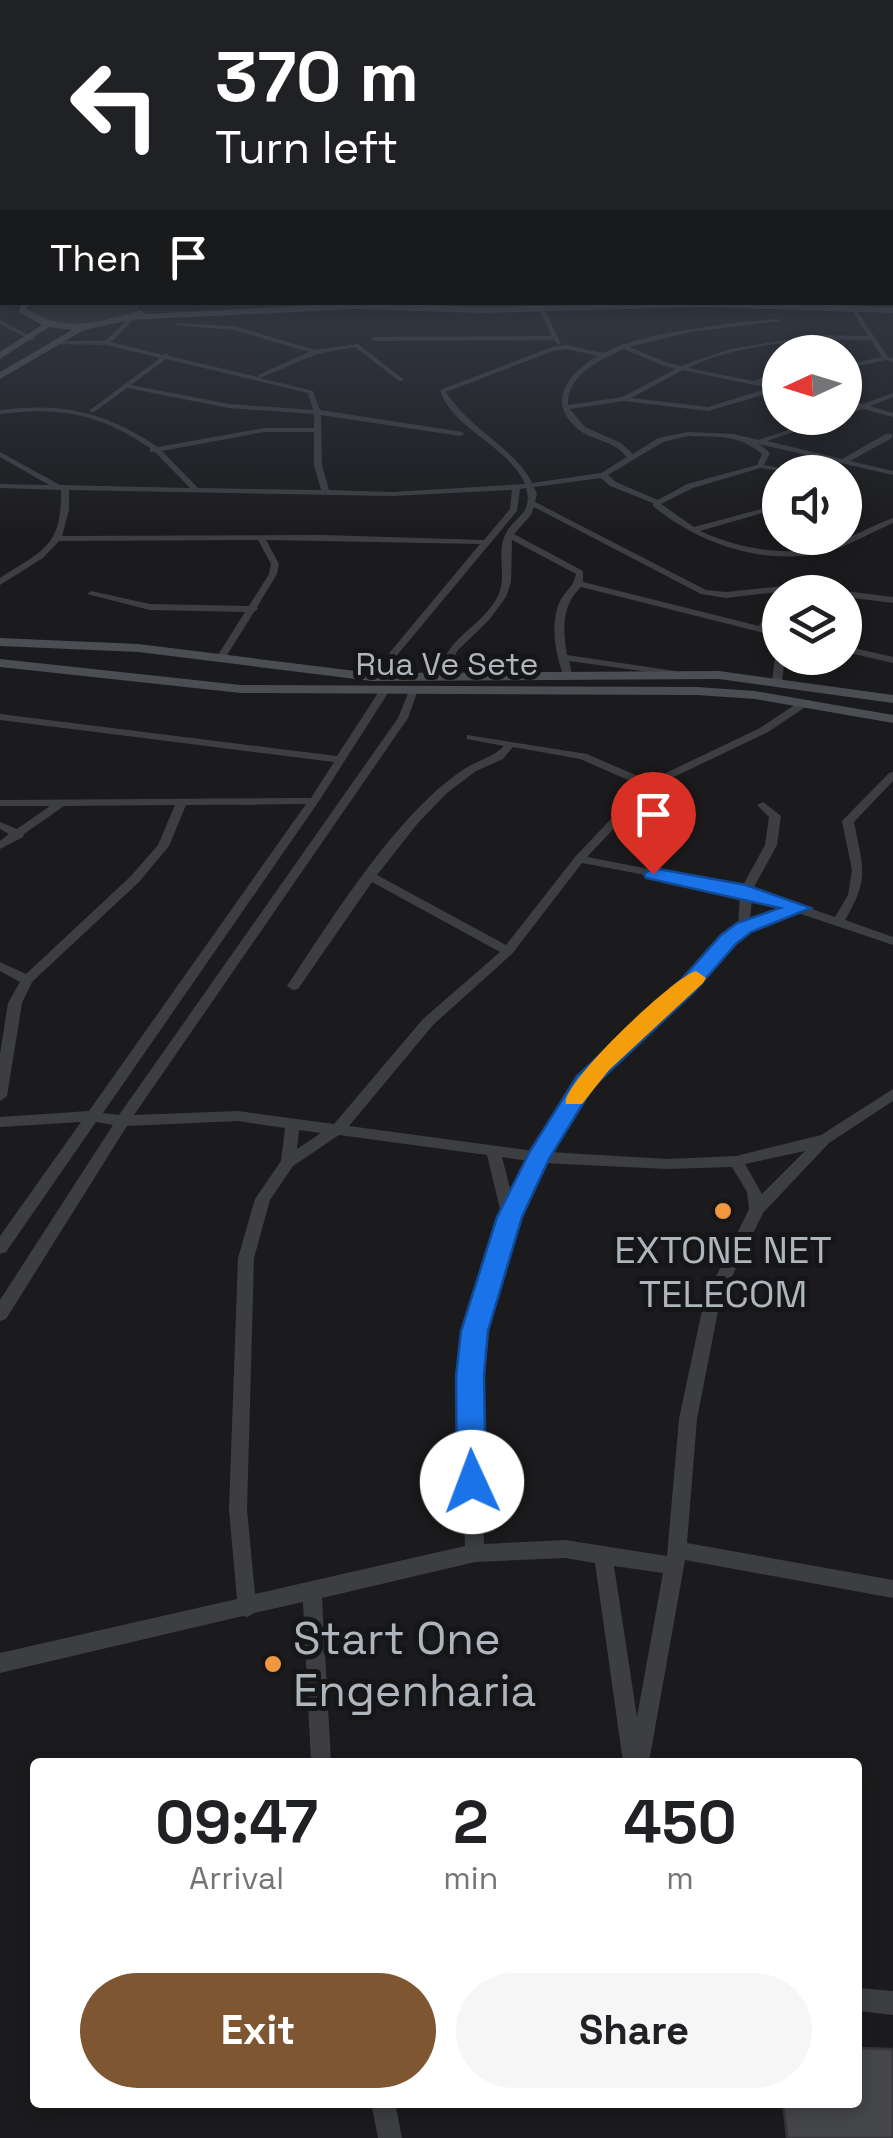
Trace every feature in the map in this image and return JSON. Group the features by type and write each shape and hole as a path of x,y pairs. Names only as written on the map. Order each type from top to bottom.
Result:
{"main road":[{"path":"0,356 32,339"},
{"path":"0,376 63,339"},
{"name":"Rua Ve Sete","path":"0,642 221,658 412,693 696,691 806,702 893,719"},
{"path":"157,680 171,668 176,653"},
{"path":"195,685 200,670 221,658"},
{"name":"Rua Ve Sete","path":"0,663 195,685 382,685 442,678 692,674 777,681 893,699"},
{"path":"692,674 696,691"}],"street":[{"path":"81,339 87,341"},
{"path":"107,343 111,339"},
{"path":"273,339 316,352"},
{"path":"374,340 484,339"},
{"path":"554,339 603,356"},
{"path":"633,458 618,445 582,428 565,408 566,388 603,356 655,339"},
{"path":"624,399 680,368 730,350 816,339"},
{"path":"57,342 107,343 260,376 312,392 317,412 315,470 326,492"},
{"path":"260,376 316,352 360,346 401,380"},
{"path":"442,678 448,654 457,641 498,606 506,592 509,535 526,522 534,504 523,471 465,422 442,391 525,357 566,346"},
{"path":"625,348 680,368 762,384"},
{"path":"92,411 167,355"},
{"path":"862,364 890,359"},
{"path":"754,382 762,379"},
{"path":"126,386 230,406 317,412 460,434"},
{"path":"565,408 624,399 708,409 762,393"},
{"path":"862,405 893,395"},
{"path":"862,405 893,415"},
{"path":"0,412 44,408 92,411 182,472 196,490"},
{"path":"153,450 264,430 314,430"},
{"path":"618,445 688,434 746,438 817,455"},
{"path":"761,442 781,435"},
{"path":"854,455 889,436"},
{"path":"656,502 760,466 766,453 746,438"},
{"path":"0,486 419,493 516,487 603,475 661,440"},
{"path":"0,454 64,490"},
{"path":"862,466 893,473"},
{"path":"298,491 315,470"},
{"path":"160,490 182,472"},
{"path":"603,475 613,484 656,502 693,530 729,545 807,552 837,546 893,520"},
{"path":"0,1248 342,760 382,685 389,659 482,542 514,509 516,487"},
{"path":"0,582 50,551 60,539 66,515 64,490"},
{"path":"534,504 704,592 762,593"},
{"path":"693,530 762,511"},
{"path":"509,535 580,573 579,584 561,606 568,678"},
{"path":"60,539 260,537 482,542"},
{"path":"221,658 254,609 274,564 260,537"},
{"path":"579,584 762,630"},
{"path":"91,594 150,607 254,609"},
{"path":"862,596 893,600"},
{"path":"862,653 893,660"},
{"path":"563,657 676,674"},
{"path":"777,681 778,675"},
{"path":"0,1314 123,1121 403,718 412,693"},
{"path":"247,1608 238,1510 246,1258 263,1199 288,1162 340,1127 428,1022 508,951 579,859 648,785 764,730 806,702"},
{"path":"0,717 342,760"},
{"path":"471,737 583,756 648,785"},
{"path":"481,759 478,754 488,742"},
{"path":"293,986 422,810 481,759 499,757 509,746"},
{"path":"839,920 854,895 858,870 848,821 893,775"},
{"path":"0,1096 15,1003 27,980 135,879 163,846 182,802"},
{"path":"0,803 314,802"},
{"path":"0,846 61,804"},
{"path":"744,928 746,891 775,829 775,816 764,805"},
{"path":"0,825 19,835"},
{"path":"579,859 746,891 893,941"},
{"path":"372,877 508,951"},
{"path":"475,1553 470,1448 474,1331 510,1217 538,1157 585,1081 744,928 801,908"},
{"path":"0,966 27,980"},
{"path":"637,1758 675,1558 699,1355 712,1301 758,1210 826,1139 893,1094"},
{"path":"874,1108 893,1106"},
{"path":"0,1122 90,1116 123,1121 197,1115 340,1127 493,1152 629,1164 736,1161 826,1139"},
{"path":"288,1162 293,1122"},
{"path":"493,1152 510,1217"},
{"path":"736,1161 754,1192 758,1210"},
{"path":"0,1663 475,1553 534,1547 675,1558 893,1589"},
{"path":"604,1555 635,1758"},
{"path":"312,1593 320,1758"},
{"path":"862,2000 893,2003"},
{"path":"384,2108 390,2138"}],"building":[{"path":"862,2048 893,2049 893,2138 787,2138 784,2108 862,2108"}],"slow traffic":[{"path":"574,1098 601,1064 696,978"}],"place":[{"name":"EXTONE NET TELECOM","path":"723,1211"},
{"name":"Start One Engenharia","path":"273,1664"}],"route":[{"path":"472,1482 470,1376 474,1331 510,1217 538,1157 585,1081 688,986 728,940 744,928 801,908 746,891 653,874"}]}
